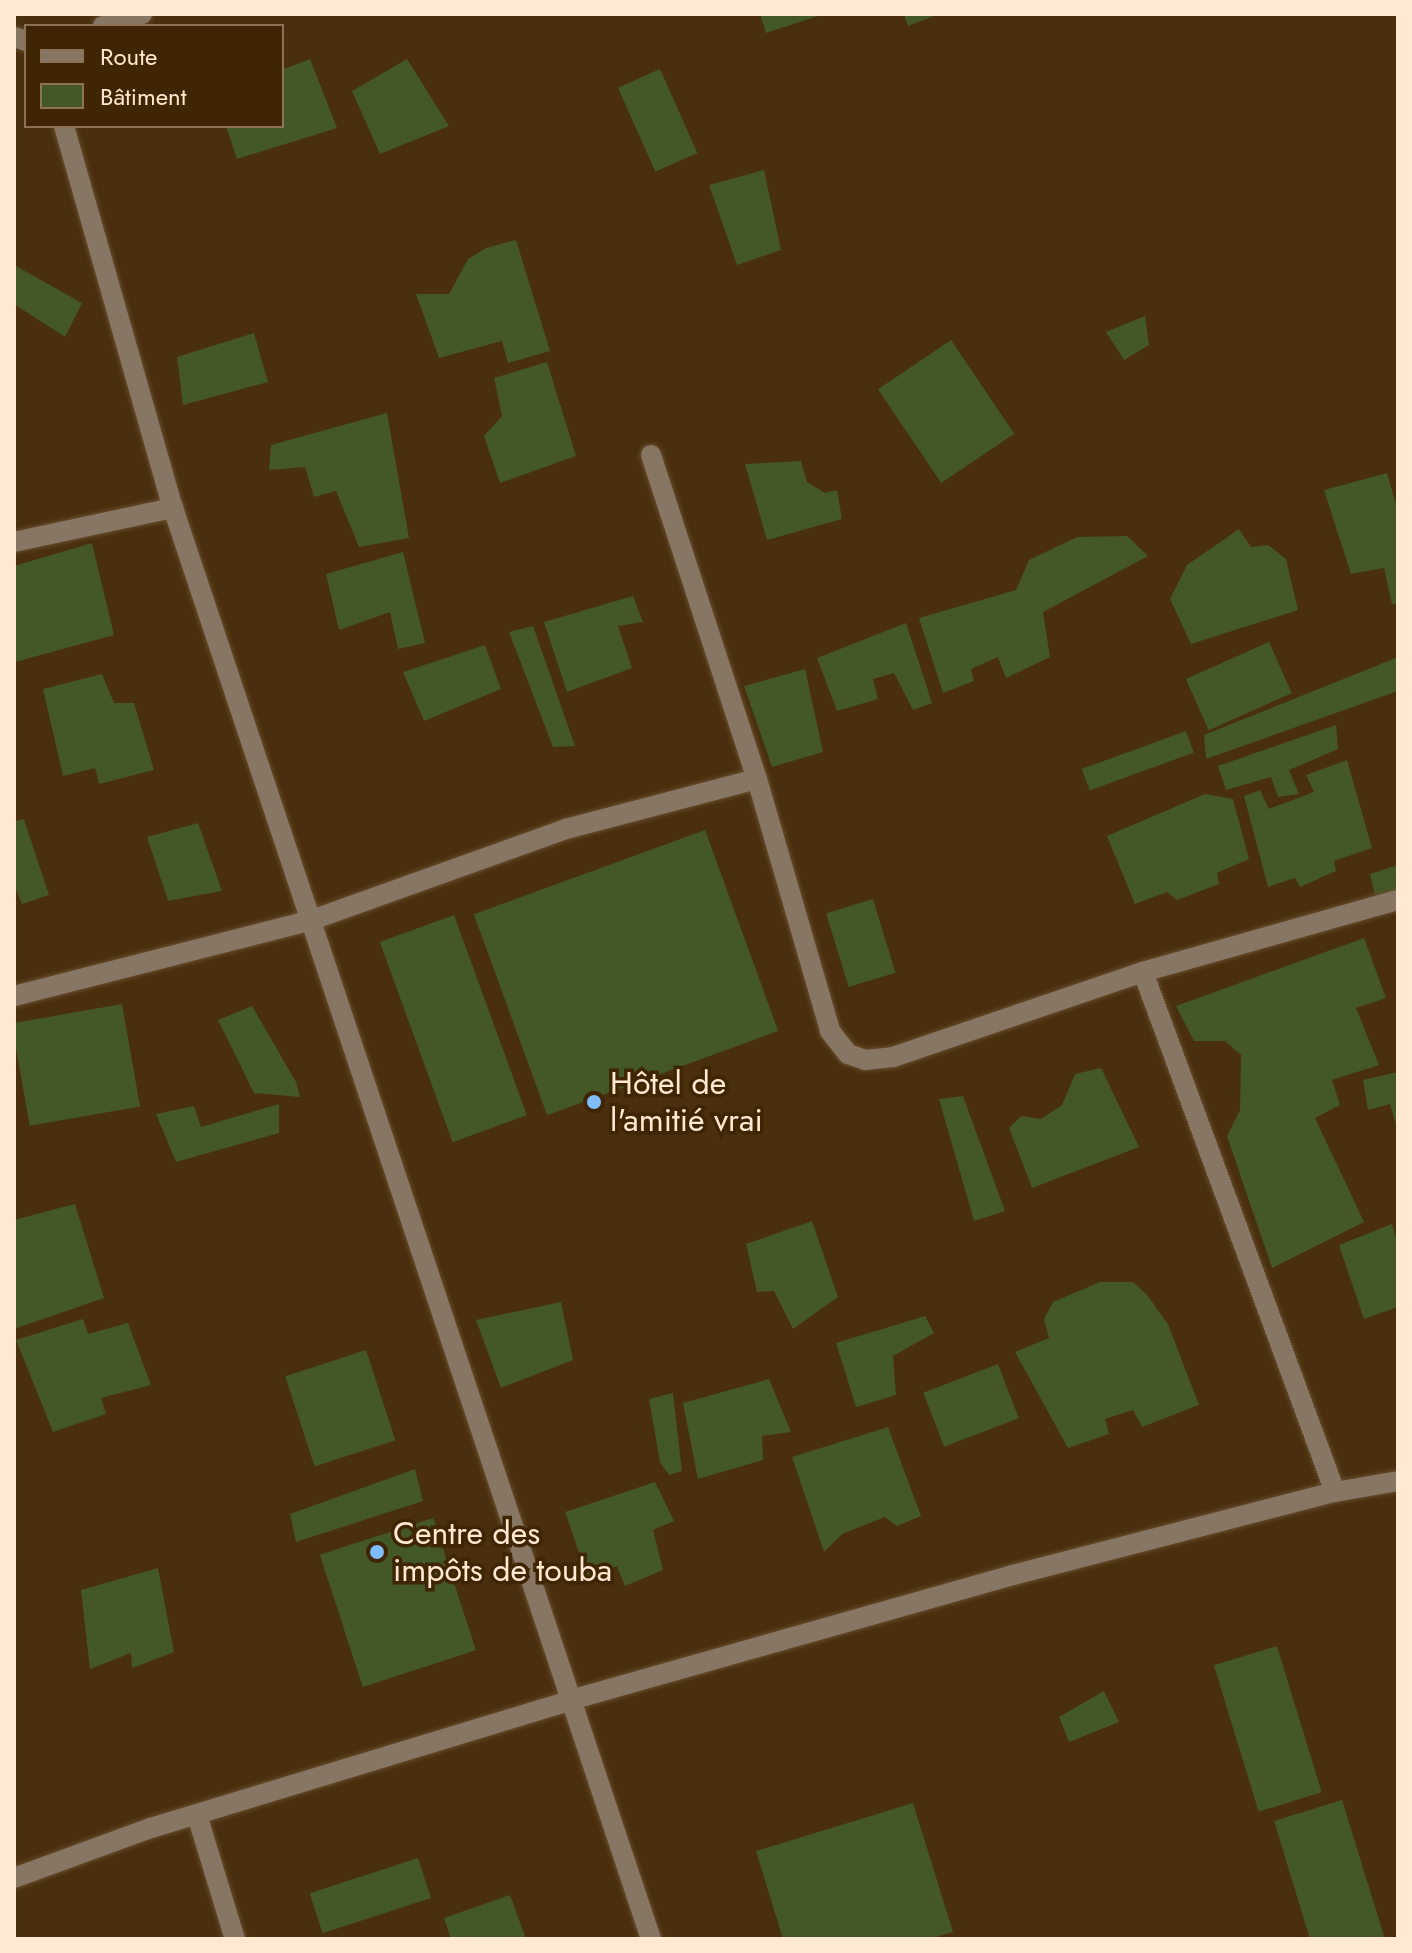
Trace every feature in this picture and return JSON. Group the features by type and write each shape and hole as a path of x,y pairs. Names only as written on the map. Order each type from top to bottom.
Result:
{"street":[{"path":"110,24 142,14"},
{"path":"65,128 173,508 651,1939"},
{"path":"651,455 757,779 830,1031 848,1054 865,1060 893,1057 1143,972 1398,900"},
{"path":"14,542 173,508"},
{"path":"14,996 309,921 566,829 757,779"},
{"path":"1143,972 1335,1492"},
{"path":"14,1878 197,1815 571,1700 1013,1575 1335,1492 1398,1481"},
{"path":"197,1815 235,1939"}],"building":[{"path":"760,14 821,14 821,15 766,33"},
{"path":"904,14 939,14 908,26"},
{"path":"310,59 337,128 237,159 227,128 284,128 284,69"},
{"path":"407,59 449,126 380,154 352,91"},
{"path":"660,69 697,153 655,172 618,88"},
{"path":"764,170 781,250 737,265 709,185"},
{"path":"516,240 550,351 508,363 502,341 439,358 416,294 449,294 468,259 486,248"},
{"path":"14,265 82,303 65,337 14,304"},
{"path":"1145,316 1149,345 1124,360 1106,332"},
{"path":"254,333 268,382 183,405 177,357"},
{"path":"951,340 1014,434 941,483 878,389"},
{"path":"547,362 576,456 500,483 484,436 502,416 494,378"},
{"path":"387,413 409,538 359,547 336,491 314,497 305,467 269,470 271,445"},
{"path":"801,461 807,482 825,493 837,490 842,519 767,540 745,464"},
{"path":"1387,473 1398,511 1398,604 1392,604 1384,568 1351,574 1324,490"},
{"path":"1239,529 1251,547 1268,545 1286,559 1298,610 1191,644 1170,599 1187,565"},
{"path":"1127,536 1148,556 1043,612 1050,657 1006,678 998,657 971,669 974,681 943,693 919,618 1016,590 1029,560 1077,537"},
{"path":"92,543 114,635 15,662 14,566"},
{"path":"403,552 425,643 398,649 390,612 339,630 326,574"},
{"path":"633,596 643,622 618,626 632,668 567,692 544,622"},
{"path":"906,623 932,703 913,710 894,673 873,679 878,699 837,711 817,658"},
{"path":"533,626 575,746 553,747 509,632"},
{"path":"1269,642 1292,693 1209,730 1186,679"},
{"path":"485,645 501,689 424,721 403,672"},
{"path":"1398,657 1398,691 1206,759 1204,735"},
{"path":"805,669 823,752 772,767 744,686"},
{"path":"102,674 114,703 134,703 154,770 99,784 95,768 63,776 43,689"},
{"path":"1336,725 1338,749 1289,770 1299,794 1278,797 1271,777 1226,790 1218,766"},
{"path":"1186,731 1194,753 1090,791 1082,769"},
{"path":"1347,760 1372,848 1334,861 1336,871 1300,887 1295,878 1268,887 1244,796 1260,790 1269,809 1314,792 1306,775"},
{"path":"1205,794 1233,799 1249,859 1217,873 1219,884 1177,900 1167,892 1135,904 1107,836"},
{"path":"24,819 49,895 22,904 14,885 14,821"},
{"path":"198,823 222,891 168,901 147,837"},
{"path":"705,830 778,1031 547,1115 474,914"},
{"path":"1398,865 1398,894 1376,901 1370,874"},
{"path":"873,899 896,973 849,987 826,913"},
{"path":"454,915 527,1115 453,1142 380,942"},
{"path":"1364,938 1386,998 1356,1008 1379,1065 1332,1080 1340,1105 1315,1118 1364,1222 1272,1268 1227,1136 1240,1110 1241,1055 1225,1041 1194,1041 1176,1006"},
{"path":"122,1004 140,1106 30,1126 14,1023"},
{"path":"252,1006 296,1082 300,1097 254,1093 218,1020"},
{"path":"1101,1068 1139,1147 1032,1188 1009,1128 1021,1116 1041,1119 1062,1105 1075,1074"},
{"path":"1398,1072 1397,1128 1390,1104 1368,1110 1363,1080"},
{"path":"963,1096 1005,1211 974,1221 939,1099"},
{"path":"279,1104 279,1133 176,1162 156,1114 194,1106 201,1127"},
{"path":"75,1204 104,1298 14,1329 14,1220"},
{"path":"812,1221 838,1297 793,1329 774,1291 757,1292 746,1244"},
{"path":"1392,1224 1398,1246 1398,1307 1364,1319 1339,1245"},
{"path":"1100,1282 1133,1282 1147,1295 1168,1324 1199,1405 1142,1427 1133,1410 1105,1419 1109,1434 1068,1448 1015,1352 1049,1338 1044,1319 1053,1302"},
{"path":"561,1302 573,1360 501,1388 476,1320"},
{"path":"925,1316 934,1333 893,1356 896,1395 856,1407 836,1343"},
{"path":"83,1319 88,1334 128,1323 151,1385 101,1398 106,1414 53,1432 16,1340"},
{"path":"366,1350 395,1440 315,1467 285,1376"},
{"path":"998,1364 1019,1418 944,1447 923,1393"},
{"path":"769,1379 791,1432 762,1436 763,1460 698,1479 683,1403"},
{"path":"673,1393 682,1471 669,1475 660,1462 649,1399"},
{"path":"888,1427 921,1516 897,1526 885,1517 842,1534 824,1552 792,1457"},
{"path":"415,1469 423,1501 296,1542 290,1514"},
{"path":"655,1482 674,1521 653,1530 663,1570 625,1586 617,1566 588,1578 565,1512"},
{"path":"433,1518 476,1650 363,1687 320,1555"},
{"path":"158,1568 174,1652 132,1668 131,1653 90,1669 81,1590"},
{"path":"1277,1646 1322,1792 1259,1812 1214,1665"},
{"path":"1104,1691 1119,1722 1069,1742 1059,1717"},
{"path":"1342,1800 1385,1939 1310,1939 1274,1821"},
{"path":"913,1803 953,1932 929,1939 783,1939 756,1851"},
{"path":"418,1858 431,1898 323,1933 310,1893"},
{"path":"510,1895 526,1939 451,1939 444,1918"}],"place":[{"name":"Hôtel de l'amitié vrai","path":"594,1102"},
{"name":"Centre des impôts de touba","path":"377,1552"}]}
